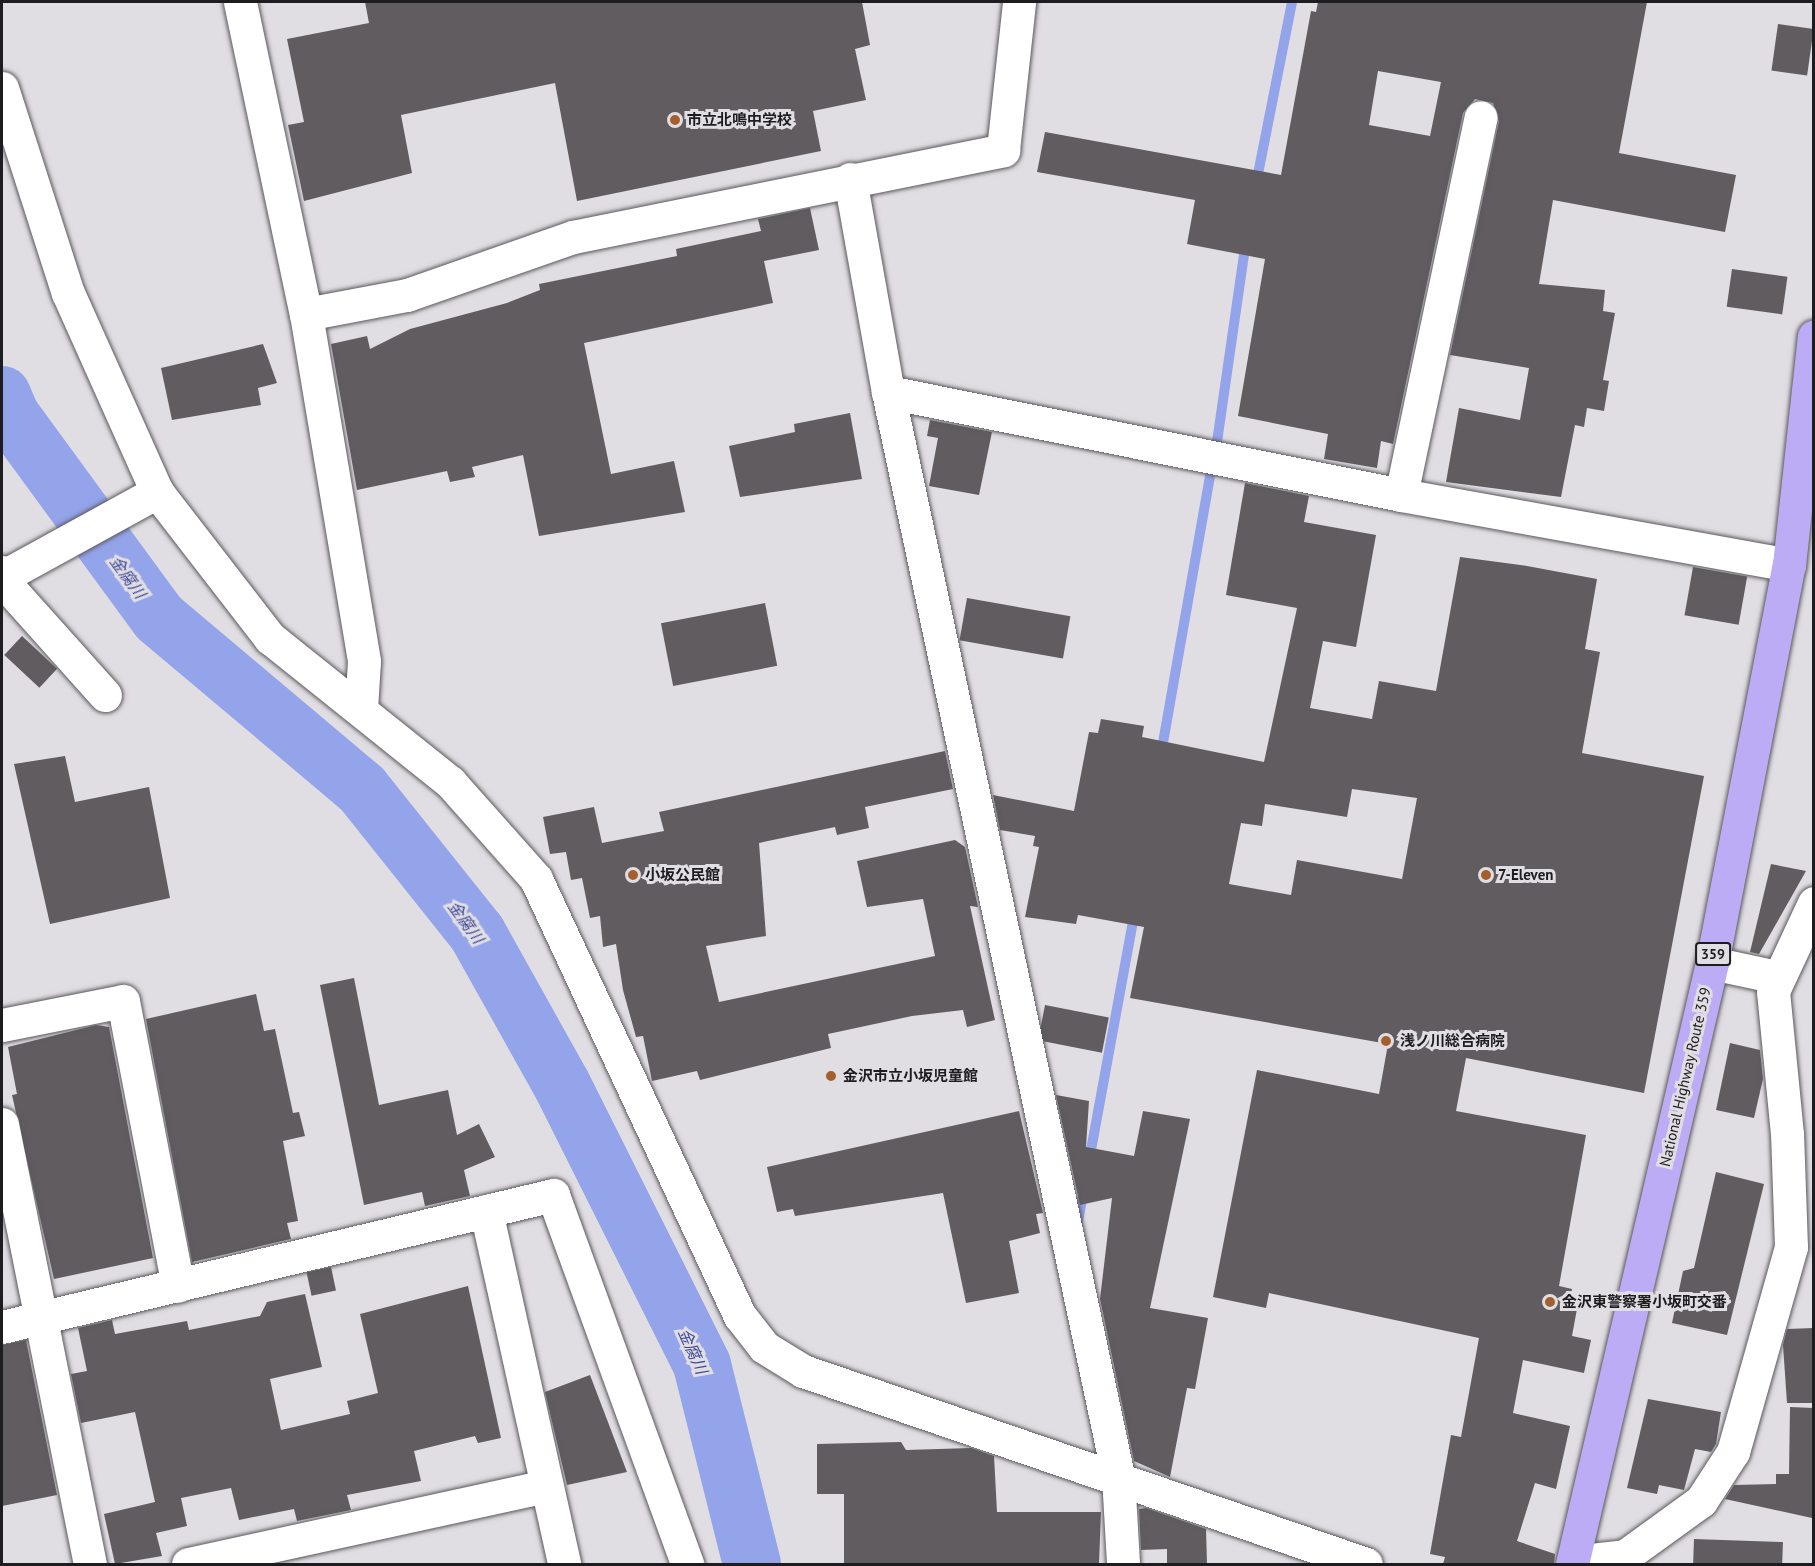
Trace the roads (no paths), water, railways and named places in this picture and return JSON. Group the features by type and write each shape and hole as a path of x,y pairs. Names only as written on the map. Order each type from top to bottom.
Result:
{"highway":[{"name":"National Highway Route 359","path":"1572,1563 1712,963 1789,565 1814,336"}],"street":[{"path":"240,2 306,315 364,661 361,709"},
{"path":"306,315 407,295 573,237 850,179 1003,150 1019,2"},
{"path":"2,88 68,293 157,492 270,638 450,782 536,879 740,1316 764,1347 803,1371 1118,1476 1366,1564"},
{"path":"1401,495 1481,117"},
{"path":"850,179 888,392 1118,1476 1123,1564"},
{"path":"888,392 1401,495 1789,565"},
{"path":"105,695 8,583 157,492"},
{"path":"1572,1563 1629,1560 1701,1501 1733,1452 1791,1247 1787,1134 1773,991 1777,977 1814,903"},
{"path":"1712,963 1777,977"},
{"path":"2,1025 123,1001 178,1286"},
{"path":"2,1124 90,1564"},
{"path":"2,1327 553,1195 687,1564"},
{"path":"486,1211 564,1564"},
{"path":"188,1564 547,1486"}],"waterway":[{"path":"1256,184 1292,2"},
{"path":"1217,442 1246,241"},
{"name":"金腐川","path":"2,395 11,416 159,618 362,789 477,933 562,1085 702,1365 752,1564"},
{"path":"1161,754 1212,466"},
{"path":"1089,1161 1135,911"},
{"path":"1077,1226 1084,1191"}],"place":[{"name":"市立北鳴中学校","path":"675,120"},
{"name":"小坂公民館","path":"633,875"},
{"name":"7-Eleven","path":"1486,875"},
{"name":"浅ノ川総合病院","path":"1386,1041"},
{"name":"金沢市立小坂児童館","path":"831,1076"},
{"name":"金沢東警察署小坂町交番","path":"1550,1302"}]}
